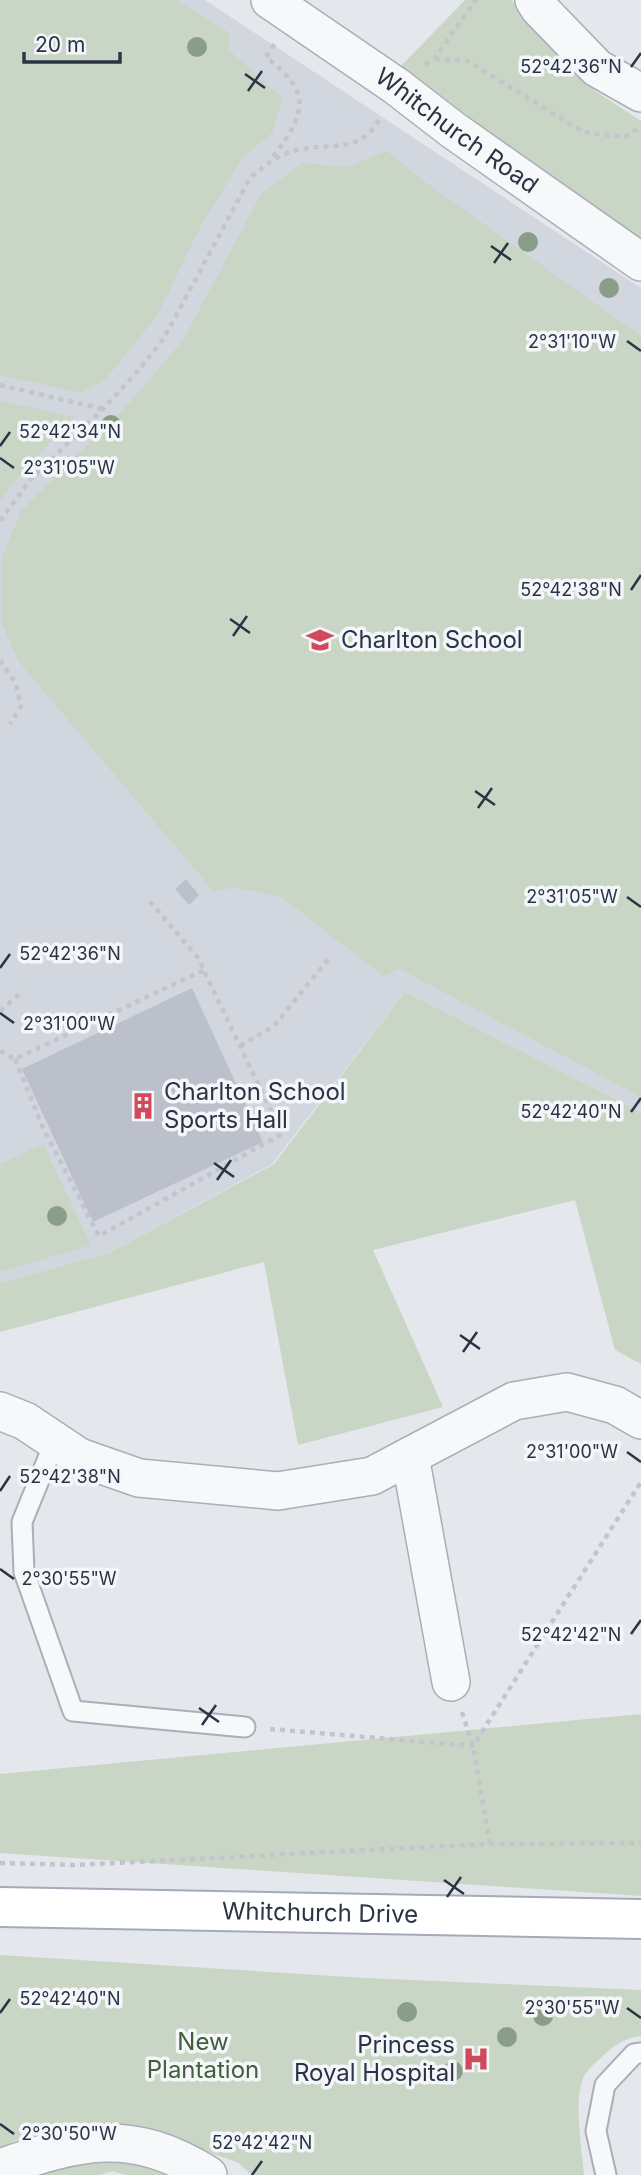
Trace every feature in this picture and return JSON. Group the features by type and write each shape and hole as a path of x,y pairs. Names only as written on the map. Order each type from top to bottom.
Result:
{"main road":[{"name":"Whitchurch Drive","path":"0,1907 641,1919"}],"street":[{"path":"534,0 597,68 641,93"},
{"name":"Whitchurch Road","path":"282,8 396,86 453,130 641,262"},
{"path":"0,1411 25,1421 79,1457 139,1478 278,1491 372,1476 514,1401 567,1392 615,1405 641,1420"},
{"path":"410,1456 451,1682"},
{"path":"0,2168 74,2145 118,2141 155,2149 208,2175"}],"lane":[{"path":"55,1441 22,1522 24,1572 73,1711 245,1727"},
{"path":"606,2175 596,2131 605,2085 634,2054 641,2053"}],"path":[{"path":"272,159 303,149 345,146 374,131 396,86 434,59 476,0"},
{"path":"0,521 30,480 103,409 164,338 250,178 272,159 290,133 301,105 297,87 266,57 282,8"},
{"path":"434,59 468,61 583,132 625,137 641,127"},
{"path":"0,385 103,409"},
{"path":"0,660 16,684 22,706 10,724"},
{"path":"0,1051 15,1059 43,1128 99,1236 282,1134 198,958 147,898"},
{"path":"240,1045 274,1026 330,957"},
{"path":"15,1059 204,970"},
{"path":"0,1011 23,991"},
{"path":"473,1746 641,1482"},
{"path":"451,1682 473,1746 490,1844"},
{"path":"245,1727 473,1746"},
{"path":"0,1863 74,1865 490,1844 641,1843"}],"shaded area":[{"name":"Charlton School","path":"0,0 205,0 641,288 641,1112 405,992 272,1164 109,1253 0,1283"}],"green space":[{"path":"0,0 176,0 230,33 229,50 282,98 273,132 244,156 201,226 157,316 106,379 81,393 0,375"},
{"path":"465,0 512,0 525,20 595,91 641,121 641,238 637,244 401,66"},
{"name":"Charlton School","path":"387,151 424,181 641,336 641,1097 400,969 383,976 283,898 235,887 214,892 19,662 1,622 1,559 21,511 133,399 183,340 261,194 302,163 347,167"},
{"path":"0,401 75,417 25,468 0,501"},
{"path":"405,992 641,1112 641,1364 615,1350 575,1200 373,1250 443,1407 298,1445 264,1262 0,1332 0,1283 109,1253 274,1164"},
{"path":"43,1144 91,1245 0,1272 0,1164"},
{"path":"641,1714 641,1896 0,1853 0,1774"},
{"name":"New Plantation","path":"0,1955 366,1978 641,1990 641,2036 615,2046 583,2077 579,2114 584,2175 251,2175 239,2163 141,2128 23,2137 0,2149"},
{"path":"112,2160 147,2165 183,2175 125,2175 113,2171 99,2175 13,2175 60,2162"}],"building":[{"path":"186,879 199,895 189,905 175,889"},
{"name":"Charlton School Sports Hall","path":"192,988 263,1142 93,1222 22,1069"}],"place":[{"name":"Charlton School","path":"320,640"},
{"name":"Charlton School Sports Hall","path":"143,1106"},
{"name":"Princess Royal Hospital","path":"476,2059"}]}
